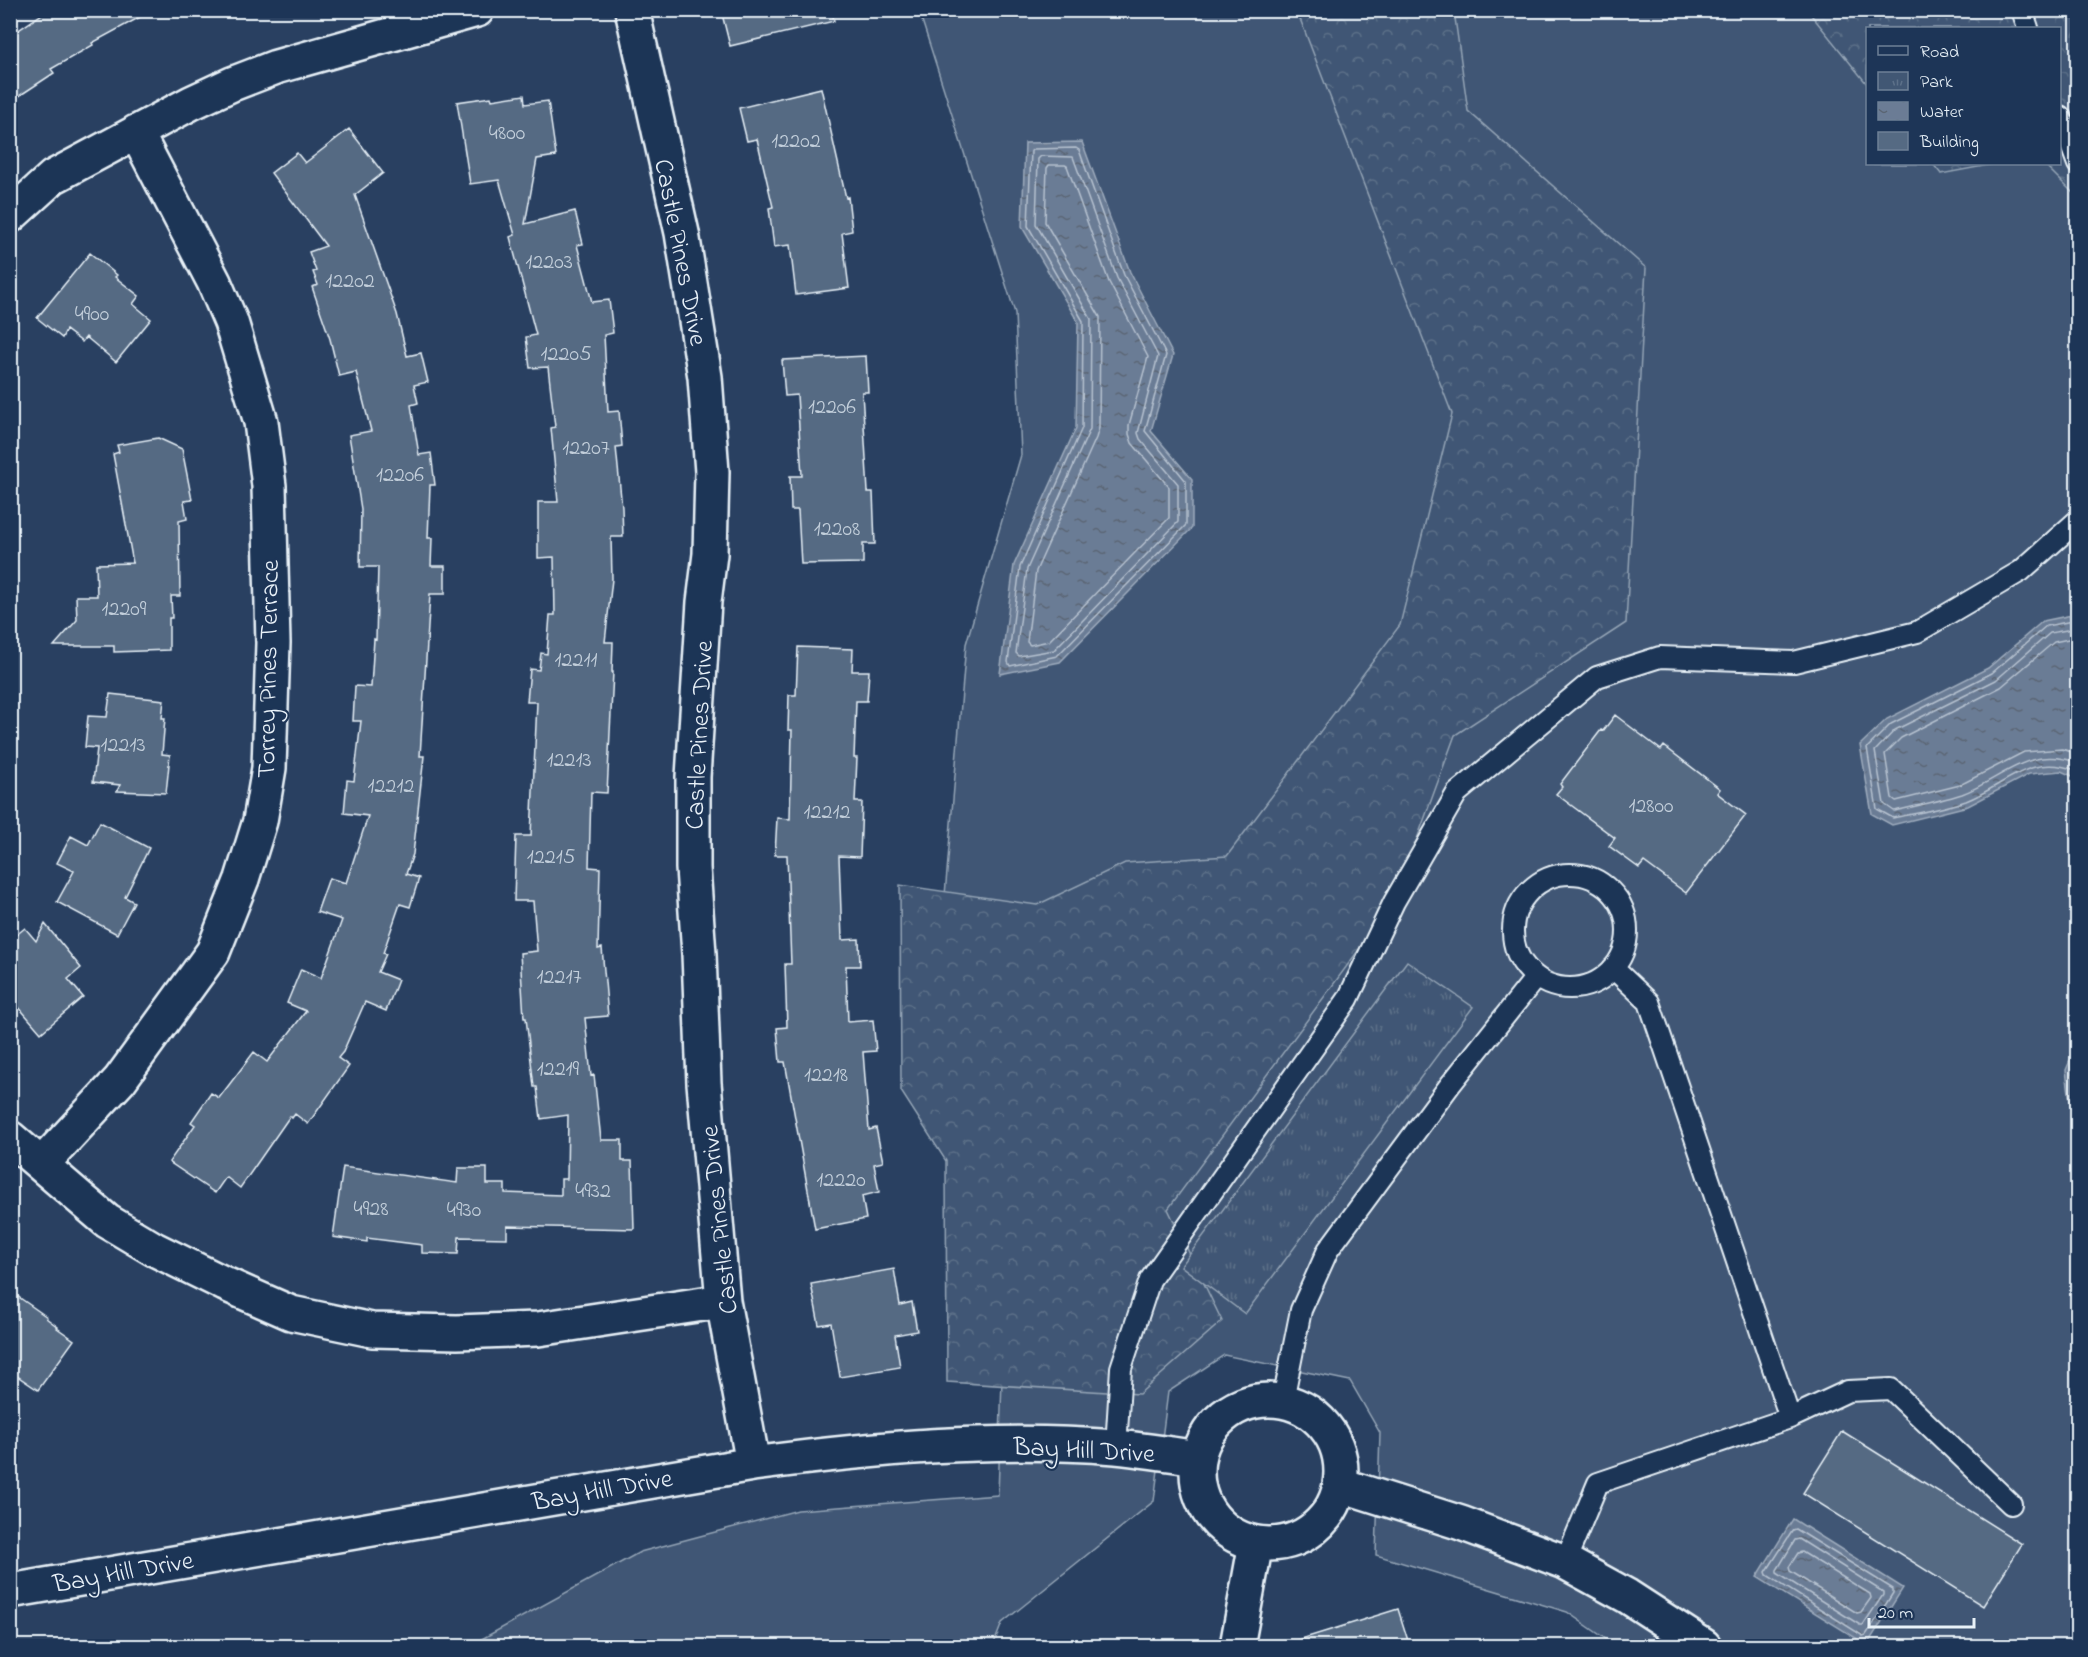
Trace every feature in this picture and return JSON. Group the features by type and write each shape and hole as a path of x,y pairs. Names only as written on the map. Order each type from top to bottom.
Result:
{"street":[{"path":"10,216 53,177 190,103 276,67 477,10"},
{"name":"Castle Pines Drive","path":"632,10 682,233 705,377 712,472 710,554 704,602 693,777 693,868 704,1083 723,1301 753,1464"},
{"name":"Torrey Pines Terrace","path":"42,1164 120,1080 213,952 246,867 260,822 269,768 273,643 269,486 261,422 231,322 214,282 136,132"},
{"path":"10,1138 107,1221 154,1249 291,1313 372,1330 457,1332 538,1329 723,1301"},
{"path":"1260,1400 1283,1400 1304,1408 1322,1422 1329,1431 1342,1462 1341,1485 1333,1506 1319,1524 1300,1537 1279,1544 1256,1543 1234,1535 1216,1522 1204,1503 1197,1481 1198,1458 1206,1437 1220,1419 1238,1406 1260,1400"},
{"name":"Bay Hill Drive","path":"10,1591 753,1464 841,1452 946,1444 1032,1444 1116,1447 1198,1458"},
{"path":"1341,1485 1461,1523 1565,1562 1628,1596 1704,1647"},
{"path":"1237,1647 1256,1543"}],"lane":[{"path":"2022,10 2028,27"},
{"path":"2061,119 2078,164"},
{"path":"1116,1447 1121,1368 1150,1280 1348,999 1394,902 1456,793 1597,677 1660,657 1794,663 1917,632 2021,571 2078,520"},
{"path":"1564,874 1584,876 1602,883 1616,897 1625,914 1627,933 1624,952 1613,968 1600,980 1585,986 1568,988 1551,985 1536,977 1522,963 1515,945 1513,925 1518,907 1529,891 1545,880 1564,874"},
{"path":"1613,968 1649,1002 1790,1418"},
{"path":"1283,1400 1301,1310 1328,1250 1450,1085 1536,977"},
{"path":"1565,1562 1598,1483 1790,1418 1848,1391 1891,1389 2011,1504"}],"green space":[{"path":"919,11 2077,11 2077,1646 1616,1646 1567,1612 1376,1555 1380,1433 1350,1381 1224,1355 1168,1392 1154,1501 1002,1623 993,1646 469,1646 640,1552 798,1510 998,1495 1007,1236 938,979 966,644 1021,455 1015,313"},
{"path":"1297,11 1454,11 1468,111 1646,268 1626,623 1455,735 1394,902 1168,1209 1222,1321 1139,1394 947,1382 946,1161 901,1091 900,885 1037,905 1125,863 1227,856 1400,625 1452,414"},
{"path":"1808,11 2077,11 2077,197 2045,165 2061,165 2061,27 1866,27 1866,83"},
{"path":"1934,165 1989,165 1941,174"},
{"path":"1407,961 1473,1007 1245,1314 1181,1266"}],"water":[{"path":"1082,142 1130,272 1173,355 1151,431 1192,479 1192,528 1060,662 1000,674 1014,565 1076,428 1078,322 1022,227 1025,143"},
{"path":"2077,614 2077,778 2061,771 2029,774 1968,806 1892,825 1872,814 1860,745 1887,719 1988,668 2043,621"},
{"path":"2077,1044 2077,1139 2074,1132 2066,1070"},
{"path":"1793,1519 1903,1588 1867,1645 1757,1577"}],"building":[{"path":"48,10 153,10 92,43 93,45 51,69 54,73 10,102 10,36"},
{"path":"721,10 832,10 834,21 730,46"},
{"path":"821,88 846,198 848,197 852,231 842,233 849,288 796,295 790,245 774,247 769,208 773,207 757,139 747,141 739,108"},
{"path":"524,95 525,104 548,101 556,156 537,159 525,224 575,211 583,244 577,245 592,302 609,300 613,333 604,335 608,412 619,411 622,446 616,447 623,537 611,537 612,579 605,642 613,642 607,793 591,792 589,867 600,868 598,949 602,948 608,1016 585,1018 601,1140 622,1140 622,1161 632,1161 634,1229 507,1226 507,1238 459,1237 458,1254 422,1253 422,1245 367,1238 367,1242 333,1237 343,1167 457,1183 458,1168 487,1168 487,1184 505,1184 505,1193 561,1195 561,1179 567,1179 568,1115 541,1119 537,1087 534,1087 526,1018 524,1018 520,953 537,951 533,901 514,901 516,836 531,836 537,702 527,702 530,669 539,670 541,653 547,654 550,615 555,615 554,557 538,558 538,502 558,502 551,428 555,427 548,367 530,368 526,337 536,335 510,237 515,235 499,180 470,184 457,102"},
{"path":"349,129 383,173 355,195 397,314 407,356 421,353 428,382 414,385 418,403 411,405 419,455 431,453 435,485 430,485 428,538 432,538 431,566 445,566 445,594 430,594 420,756 424,756 413,854 406,874 419,878 410,907 400,904 383,953 386,954 378,972 398,980 386,1011 365,1002 343,1052 338,1058 349,1066 308,1124 295,1114 292,1118 290,1116 240,1188 226,1177 215,1193 169,1162 195,1125 191,1122 211,1093 219,1098 254,1052 267,1062 306,1011 287,1003 301,969 321,978 342,920 317,912 329,878 346,883 368,816 344,813 347,780 354,781 361,721 353,721 355,686 371,687 374,639 376,640 378,567 360,567 361,509 349,435 371,431 356,372 339,376 330,339 312,287 318,285 309,252 326,246 271,173 297,153 305,163"},
{"path":"90,253 139,296 133,304 151,319 116,362 86,337 82,342 66,330 62,338 37,318"},
{"path":"866,356 868,392 862,392 868,492 873,492 875,544 863,544 863,563 801,564 798,510 791,510 790,476 802,476 797,395 785,396 782,360"},
{"path":"158,438 182,449 192,500 184,501 187,519 179,521 180,596 171,596 172,618 169,618 169,650 114,652 114,646 54,646 77,620 76,596 97,596 96,564 133,563 113,454 119,452 117,445"},
{"path":"798,647 853,649 852,671 869,671 867,701 856,701 855,802 862,802 860,857 839,856 842,940 859,939 860,966 846,966 848,1022 873,1020 876,1051 863,1052 869,1130 876,1128 883,1162 874,1164 879,1192 862,1196 866,1219 815,1229 785,1062 780,1062 777,1028 787,1027 785,964 791,964 787,855 775,855 777,818 790,819 792,730 788,730 789,695 796,695"},
{"path":"110,694 164,700 162,754 170,755 166,793 117,791 120,785 93,782 97,748 85,747 88,716 107,717"},
{"path":"1615,715 1661,750 1664,746 1720,789 1717,793 1746,815 1686,893 1644,862 1639,868 1609,846 1615,838 1556,794 1562,787 1560,784"},
{"path":"100,822 149,848 125,897 134,902 117,934 57,902 74,871 57,863 71,836 88,845"},
{"path":"45,924 81,968 68,979 83,997 41,1033 10,997 10,940 25,928 36,941"},
{"path":"894,1269 900,1305 912,1302 917,1331 895,1335 900,1367 840,1377 831,1323 819,1325 811,1284"},
{"path":"10,1291 47,1317 57,1328 74,1340 38,1390 10,1371"},
{"path":"1842,1431 2022,1544 1983,1606 1803,1493"},
{"path":"1398,1609 1410,1647 1299,1647 1298,1640"}]}
